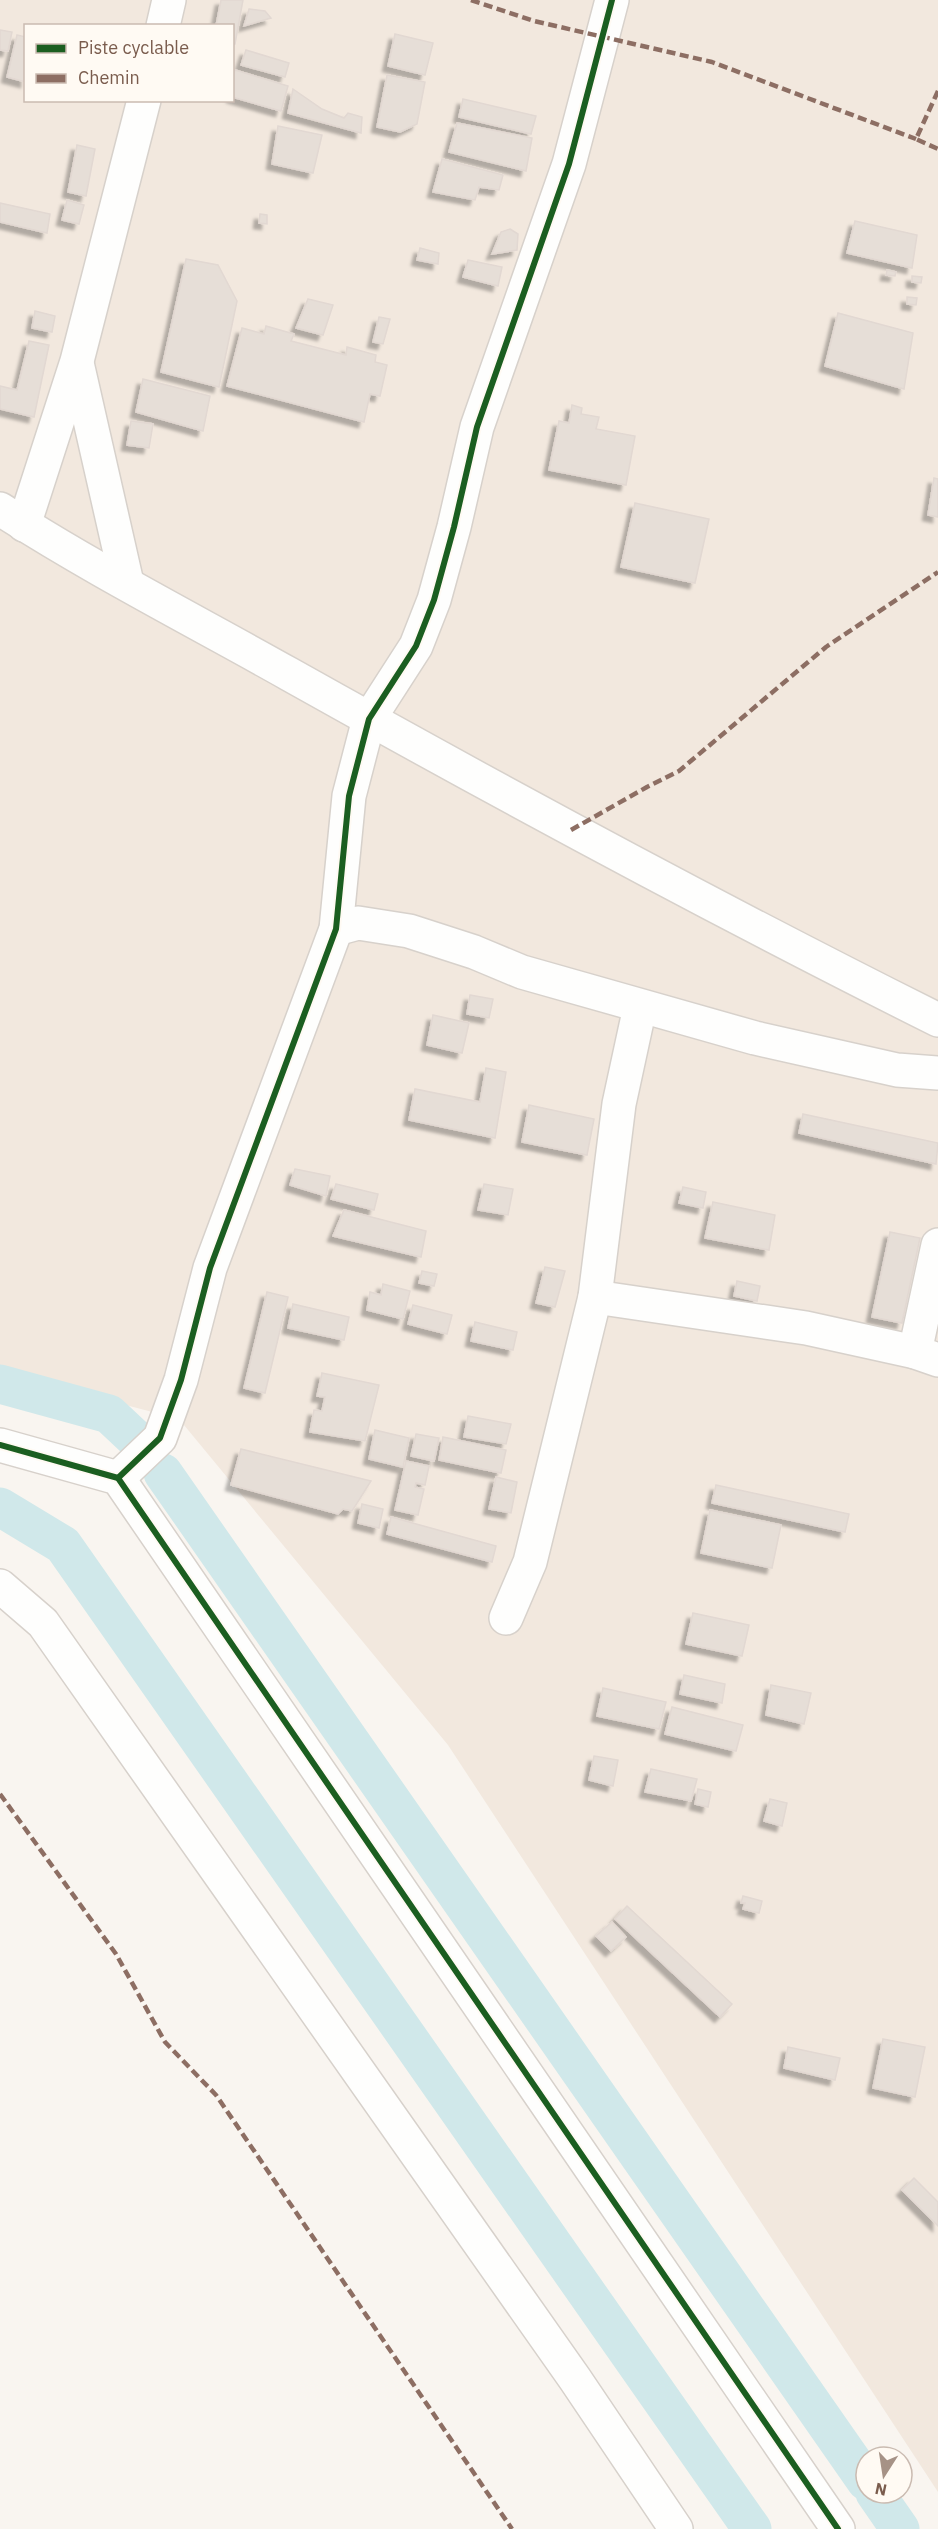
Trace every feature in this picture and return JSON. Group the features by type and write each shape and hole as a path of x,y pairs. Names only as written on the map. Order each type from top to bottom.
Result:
{"street":[{"path":"163,24 169,0"},
{"path":"118,1478 160,1438 181,1380 210,1268 336,928 349,796 369,719 416,646 434,600 454,527 477,427 569,164 612,0"},
{"path":"143,102 77,361 12,517 369,719 765,934 938,1020"},
{"path":"77,361 127,583"},
{"path":"336,928 358,923 409,931 474,952 522,972 755,1038 897,1070 938,1073"},
{"path":"506,1618 530,1562 595,1297 619,1104 640,1007"},
{"path":"595,1297 806,1328 926,1356 938,1245"},
{"path":"0,1445 118,1478 838,2529"},
{"path":"0,1586 43,1623 575,2379 676,2529"}],"shaded area":[{"path":"0,0 938,0 938,2492 914,2455 914,2445 907,2445 448,1745 179,1419 0,1372"}],"building":[{"path":"221,0 243,0 235,44 234,24 216,24"},
{"path":"249,9 265,11 271,18 244,26"},
{"path":"0,30 12,32 8,51 0,50"},
{"path":"395,34 433,43 425,75 388,66"},
{"path":"17,35 24,37 24,81 7,77"},
{"path":"246,50 289,63 285,77 241,65"},
{"path":"235,70 288,86 281,111 234,98"},
{"path":"387,75 425,82 417,124 400,132 377,127"},
{"path":"293,89 322,109 344,118 348,113 362,117 361,133 288,113"},
{"path":"463,99 536,116 531,134 459,117"},
{"path":"457,123 532,138 526,171 449,152"},
{"path":"278,126 322,135 313,173 272,164"},
{"path":"77,145 95,149 86,196 68,192"},
{"path":"442,159 503,175 499,190 479,187 475,200 433,192"},
{"path":"67,200 84,205 79,224 62,220"},
{"path":"0,203 50,214 47,233 0,222"},
{"path":"260,214 267,215 267,224 259,223"},
{"path":"855,221 917,235 912,268 847,253"},
{"path":"510,229 518,234 517,250 492,254 501,232"},
{"path":"420,248 439,253 438,264 417,260"},
{"path":"186,259 218,265 237,301 219,387 161,372"},
{"path":"468,260 502,267 498,286 463,277"},
{"path":"887,270 896,272 895,276 886,275"},
{"path":"912,276 922,277 921,283 912,282"},
{"path":"907,297 917,298 916,305 907,304"},
{"path":"308,299 333,305 323,335 296,328"},
{"path":"35,311 55,316 52,332 32,328"},
{"path":"838,313 913,333 904,389 825,366"},
{"path":"379,317 390,319 383,344 373,342"},
{"path":"266,326 294,334 291,341 346,355 347,347 376,355 375,362 387,365 380,396 370,394 364,422 227,386 242,328 264,334"},
{"path":"29,341 49,345 34,417 0,409 0,386 17,390"},
{"path":"143,379 210,396 203,431 136,412"},
{"path":"572,405 582,408 581,414 599,417 596,429 635,436 626,485 549,470 559,421 569,423"},
{"path":"131,421 153,424 149,448 127,445"},
{"path":"934,478 938,479 938,517 928,515"},
{"path":"635,503 709,519 695,583 621,567"},
{"path":"470,995 493,999 489,1018 467,1014"},
{"path":"433,1015 469,1023 462,1053 427,1045"},
{"path":"486,1068 506,1072 495,1138 409,1120 415,1089 480,1102"},
{"path":"529,1105 594,1119 587,1155 522,1142"},
{"path":"803,1114 938,1143 936,1164 799,1133"},
{"path":"295,1169 330,1176 326,1196 290,1185"},
{"path":"336,1184 378,1194 374,1210 331,1199"},
{"path":"484,1184 513,1189 508,1215 478,1210"},
{"path":"683,1187 706,1192 703,1208 679,1203"},
{"path":"713,1202 775,1215 769,1250 705,1238"},
{"path":"344,1210 426,1231 421,1257 333,1236"},
{"path":"890,1232 920,1238 902,1323 872,1317"},
{"path":"545,1267 565,1271 555,1307 536,1303"},
{"path":"422,1271 437,1274 434,1286 419,1283"},
{"path":"737,1281 760,1286 757,1301 734,1296"},
{"path":"383,1284 410,1291 403,1319 367,1310 370,1292 381,1295"},
{"path":"267,1292 288,1297 265,1393 244,1388"},
{"path":"293,1304 349,1317 344,1340 288,1328"},
{"path":"413,1305 452,1315 447,1334 408,1324"},
{"path":"475,1322 517,1332 513,1350 471,1341"},
{"path":"322,1373 379,1385 365,1441 310,1432 314,1410 322,1411 325,1397 317,1396"},
{"path":"468,1416 511,1424 506,1444 464,1437"},
{"path":"375,1430 409,1438 403,1467 369,1459"},
{"path":"416,1434 439,1438 434,1461 411,1456"},
{"path":"443,1437 506,1450 501,1473 439,1460"},
{"path":"241,1449 371,1481 352,1511 343,1509 338,1514 231,1485"},
{"path":"406,1461 429,1466 425,1485 416,1483 415,1487 424,1489 418,1515 395,1510"},
{"path":"496,1477 517,1482 511,1513 489,1509"},
{"path":"716,1485 849,1514 845,1532 712,1503"},
{"path":"362,1504 383,1509 379,1528 358,1523"},
{"path":"710,1510 781,1525 772,1568 701,1553"},
{"path":"391,1517 496,1546 492,1562 387,1534"},
{"path":"693,1613 749,1625 742,1656 686,1644"},
{"path":"684,1675 725,1684 722,1703 680,1694"},
{"path":"771,1685 811,1693 804,1724 766,1715"},
{"path":"603,1688 666,1702 659,1729 597,1716"},
{"path":"672,1707 743,1725 736,1751 665,1734"},
{"path":"594,1756 618,1760 613,1786 589,1780"},
{"path":"651,1769 697,1779 691,1801 645,1792"},
{"path":"698,1789 711,1792 708,1807 695,1804"},
{"path":"770,1799 787,1803 782,1826 764,1821"},
{"path":"743,1896 762,1901 759,1913 743,1909 745,1903 741,1903"},
{"path":"627,1906 732,2004 720,2017 615,1919"},
{"path":"612,1922 626,1937 611,1951 596,1936"},
{"path":"883,2039 925,2047 915,2097 873,2088"},
{"path":"788,2047 840,2058 835,2080 784,2068"},
{"path":"914,2178 938,2202 938,2226 902,2190"}],"waterway":[{"path":"0,1384 109,1414 141,1444"},
{"path":"163,1473 854,2464"},
{"path":"0,1507 63,1545 752,2529"},
{"path":"883,2505 900,2529"}],"marked path":[{"path":"471,0 534,21 712,62 916,139"},
{"path":"938,91 916,139 938,149"},
{"path":"571,830 679,771 826,647 938,572"},
{"path":"0,1794 116,1954 165,2042 216,2095 512,2529"}],"cycle path":[{"path":"118,1478 160,1438 181,1380 210,1268 336,929 349,796 369,719 416,646 434,600 454,527 477,427 569,164 612,0"},
{"path":"0,1445 118,1478 838,2529"}]}
